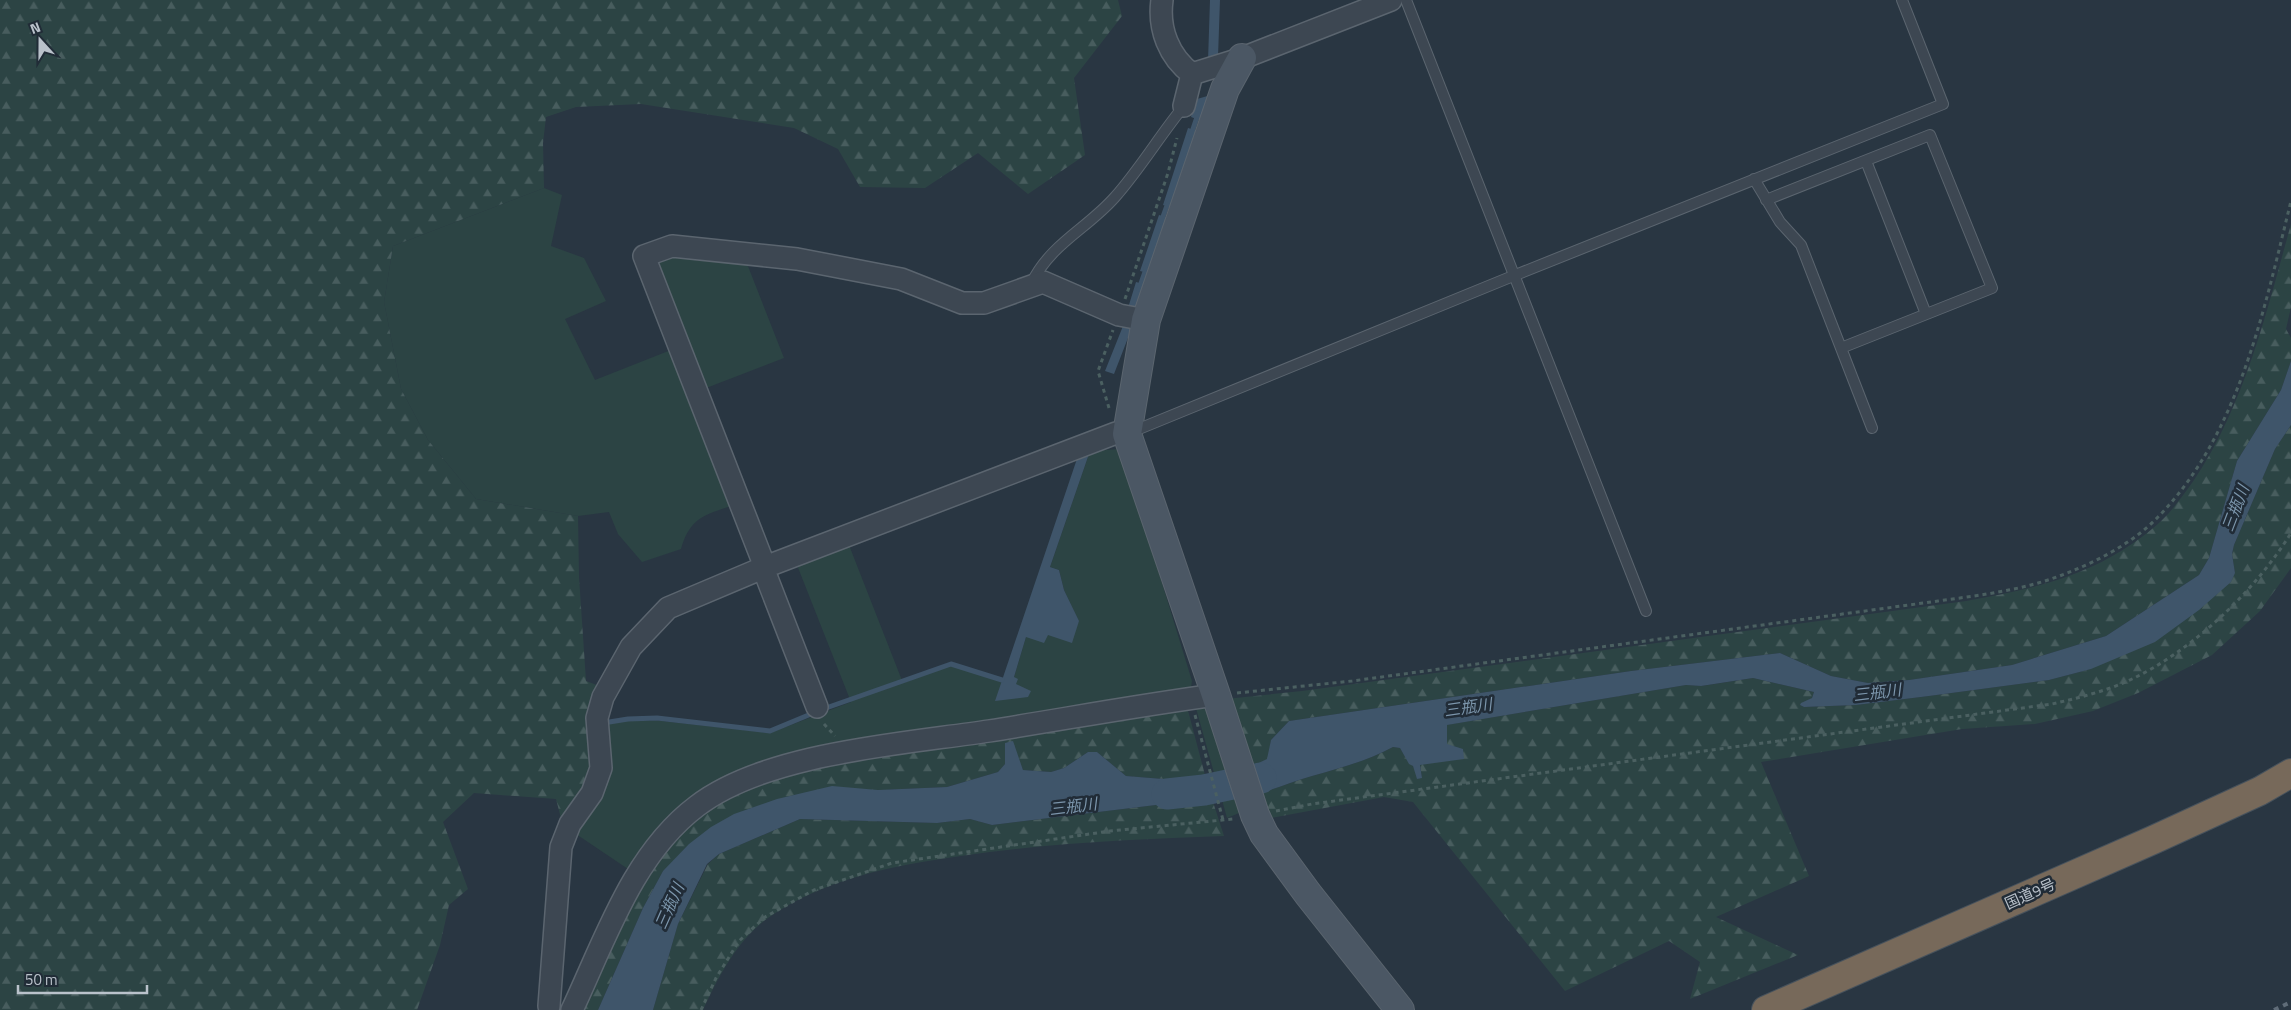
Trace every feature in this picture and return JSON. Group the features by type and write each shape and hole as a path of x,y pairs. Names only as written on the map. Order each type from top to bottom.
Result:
{"highway":[{"name":"国道9号","path":"1766,1010 2153,840 2260,791 2291,772"}],"street":[{"path":"1162,0 1164,34 1179,64 1192,74"},
{"path":"1192,74 1242,58 1391,0"},
{"path":"1242,58 1225,89 1131,317 1121,433 1203,697 1264,834 1308,894 1400,1010"},
{"path":"1184,106 1192,74"},
{"path":"817,707 765,573 765,567 644,256 672,246 797,258 901,279 962,303 984,303 1031,284 1043,282 1131,317"},
{"path":"549,1006 561,847 570,824 592,793 601,768 597,718 603,696 631,647 668,608 765,567 1121,433"},
{"path":"572,1010 637,872 660,842 696,806 732,785 765,771 850,752 1203,697"}],"lane":[{"path":"1406,0 1646,612"},
{"path":"1121,433 1943,104 1902,0"},
{"path":"1031,284 1038,270 1072,233 1097,216 1115,197 1184,106"},
{"path":"1766,200 1930,135 1992,288 1841,348"},
{"path":"1866,161 1926,314"},
{"path":"1754,179 1780,222 1801,245 1872,428"}],"path":[{"path":"1121,433 1098,371 1131,317 1135,274 1168,173 1184,106"},
{"path":"1223,820 1203,697 1352,681 1999,592 2066,574 2127,542 2156,520 2194,472 2240,384 2259,327 2291,201"},
{"path":"702,1010 716,978 739,941 765,917 814,890 892,864 1110,831 1223,820 1253,811 2052,704 2086,696 2130,680 2157,665 2186,645 2248,589 2291,533"},
{"path":"817,707 824,723 850,752"}],"green space":[{"path":"0,0 1118,0 1122,16 1074,78 1085,155 1028,194 978,153 925,188 860,187 838,149 794,128 641,104 576,107 546,117 543,143 544,188 393,246 384,302 401,389 428,440 476,499 578,516 579,577 586,681 602,687 593,777 563,826 556,799 474,793 443,822 468,889 449,905 440,945 417,1010 0,1010"},
{"path":"544,188 562,195 551,246 584,258 606,301 565,319 595,380 676,348 735,505 700,518 689,530 681,549 642,562 618,534 609,512 578,516 476,499 428,440 401,389 384,302 393,246"},
{"path":"2291,224 2291,307 2286,329 2291,338 2291,361 2281,390 2237,461 2209,558 2199,575 2106,636 2012,665 1909,680 1868,683 1831,676 1780,653 1631,671 1289,721 1271,740 1268,759 1248,768 1226,699 1302,691 1966,601 2046,583 2078,573 2102,562 2143,536 2168,514 2192,483 2213,449 2245,377 2270,301"},
{"path":"652,256 744,256 784,358 701,390"},
{"path":"2291,425 2291,568 2260,611 2212,655 2138,693 2093,711 2035,724 1962,729 1761,762 1809,876 1716,917 1798,955 1690,999 1700,962 1669,941 1565,991 1413,802 1384,797 1271,818 1256,793 1353,764 1393,747 1400,748 1407,760 1422,777 1420,765 1447,744 1446,725 1686,685 1702,686 1753,678 1814,692 1812,698 1800,705 1804,707 1856,705 2049,680 2091,669 2235,573 2232,554 2234,545 2275,449"},
{"path":"1121,449 1192,681 1190,694 631,871 576,834 601,726 626,720 662,721 770,733 851,702 795,560 847,540 903,683 951,665 1002,681 996,701 1016,684 1014,677 1026,637 1047,635 1079,622 1064,590 1059,570 1050,567 1090,451"},
{"path":"1207,699 1230,769 1214,773 1194,701"},
{"path":"1186,703 1205,775 1176,780 1126,776 1097,752 1088,752 1064,768 1051,772 1023,770 1012,742 1005,743 1005,764 998,772 947,787 878,790 832,786 777,799 734,814 663,871 643,908 598,1010 577,1010 647,865 703,807 792,770"},
{"path":"1239,797 1244,811 1227,818 1222,800"},
{"path":"1213,802 1224,836 1092,842 1026,848 911,864 885,869 836,884 812,893 789,905 757,927 730,960 703,1010 653,1010 678,924 708,864 719,854 800,819 937,823 970,819 992,825 1156,805"}],"water":[{"path":"1210,0 1220,0 1218,57 1208,61"},
{"path":"1211,95 1202,121 1191,117 1197,99"},
{"path":"1188,128 1198,131 1173,208 1163,205"},
{"path":"1159,215 1170,218 1152,274 1140,271"},
{"path":"1136,282 1147,285 1138,311 1128,308"},
{"path":"1125,321 1133,325 1114,374 1105,371"},
{"path":"2291,361 2291,425 2275,449 2234,545 2232,554 2235,573 2231,582 2199,610 2155,642 2091,669 2049,680 1856,705 1804,707 1800,705 1801,703 1812,698 1814,692 1753,678 1701,686 1686,685 1447,725 1447,744 1463,749 1464,759 1420,765 1422,778 1417,779 1413,766 1409,764 1400,748 1393,747 1353,764 1256,793 1248,768 1267,759 1271,740 1289,721 1631,671 1780,653 1831,676 1868,683 1909,680 2012,665 2106,636 2199,575 2209,558 2237,461 2281,390"},
{"path":"1081,447 1090,451 1050,567 1059,570 1064,590 1079,621 1072,643 1048,635 1044,643 1026,637 1014,677 1018,679 1016,684 1031,691 1028,697 995,701"},
{"path":"1013,741 1023,770 1051,772 1064,768 1088,752 1097,752 1126,776 1176,780 1205,775 1213,802 1156,805 992,825 970,819 937,823 800,819 719,854 707,864 678,924 653,1010 598,1010 643,908 663,871 689,844 711,827 734,814 777,799 832,786 878,790 947,787 998,772 1005,764 1005,743"},
{"path":"1230,769 1239,797 1222,800 1214,773"}],"waterway":[{"path":"1191,135 1198,114"},
{"path":"1161,222 1169,200"},
{"path":"1139,289 1147,266"},
{"path":"826,708 951,664 1002,680"},
{"path":"603,723 628,719 657,718 770,731 811,714"},
{"name":"三瓶川","path":"1167,794 1204,790 1261,778"}],"railway":[{"path":"2274,1010 2291,1002"}]}
